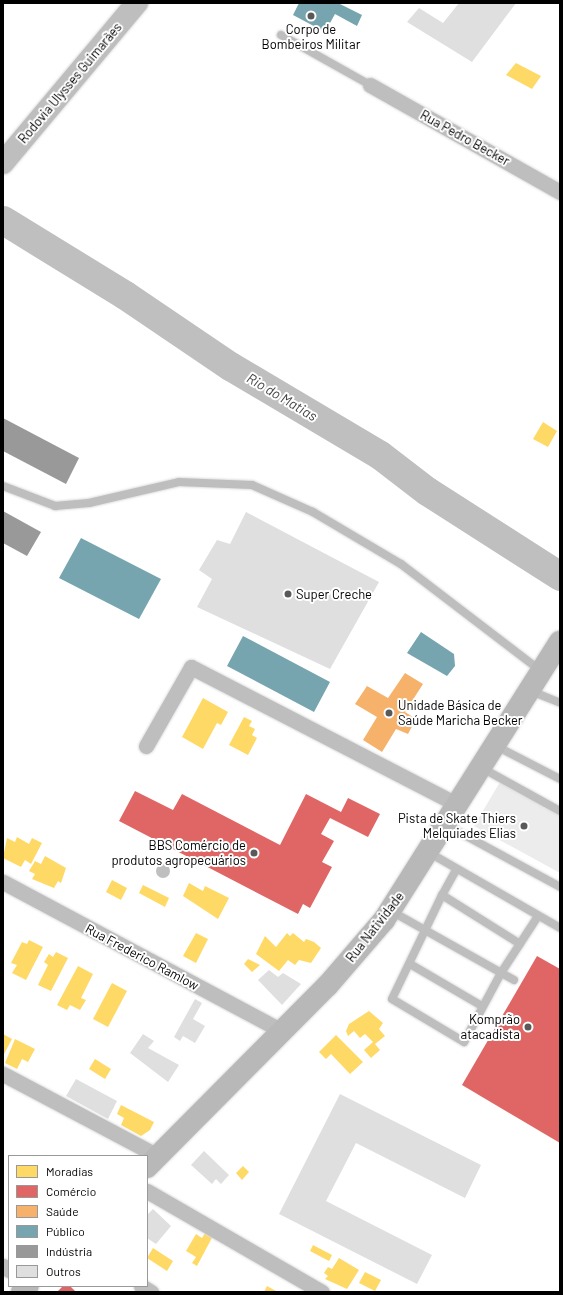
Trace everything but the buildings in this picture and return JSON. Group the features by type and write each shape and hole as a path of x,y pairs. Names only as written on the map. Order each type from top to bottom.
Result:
{"highway":[{"name":"Rodovia Ulysses Guimarães","path":"3,163 137,3"}],"main road":[{"name":"Rua Natividade","path":"152,1161 356,955 390,911 558,646"}],"street":[{"name":"Rua Pedro Becker","path":"370,85 560,192"},
{"path":"146,746 191,667 458,805"},
{"name":"Rua Frederico Ramlow","path":"3,882 282,1031"},
{"path":"3,1074 142,1155"},
{"path":"148,1192 322,1292"},
{"path":"142,1287 151,1292"}],"lane":[{"path":"281,35 370,85"},
{"path":"3,486 55,506 89,503 179,482 252,485 313,512 401,564 542,672"},
{"path":"530,690 560,702"},
{"path":"495,746 560,779"},
{"path":"482,768 560,811"},
{"path":"445,825 560,887"},
{"path":"428,852 456,870 560,928"},
{"path":"456,870 442,895 392,999 464,1042 501,973 538,916"},
{"path":"442,895 520,944"},
{"path":"390,911 514,980"},
{"path":"410,964 482,1006"}],"shaded area":[{"name":"Pista de Skate Thiers Melquiades Elias","path":"500,782 560,816 560,873 474,826"},
{"path":"163,864 168,866 170,871 168,876 163,878 158,876 156,871 158,866"}],"waterway":[{"name":"Rio do Matias","path":"3,220 125,295 230,366 380,455 427,491 560,576"}],"place":[{"name":"Corpo de Bombeiros Militar","path":"311,16"},
{"name":"Super Creche","path":"288,594"},
{"name":"Unidade Básica de Saúde Maricha Becker","path":"389,713"},
{"name":"Pista de Skate Thiers Melquiades Elias","path":"524,826"},
{"name":"BBS Comércio de produtos agropecuários","path":"254,853"},
{"name":"Komprão atacadista","path":"528,1027"}]}
